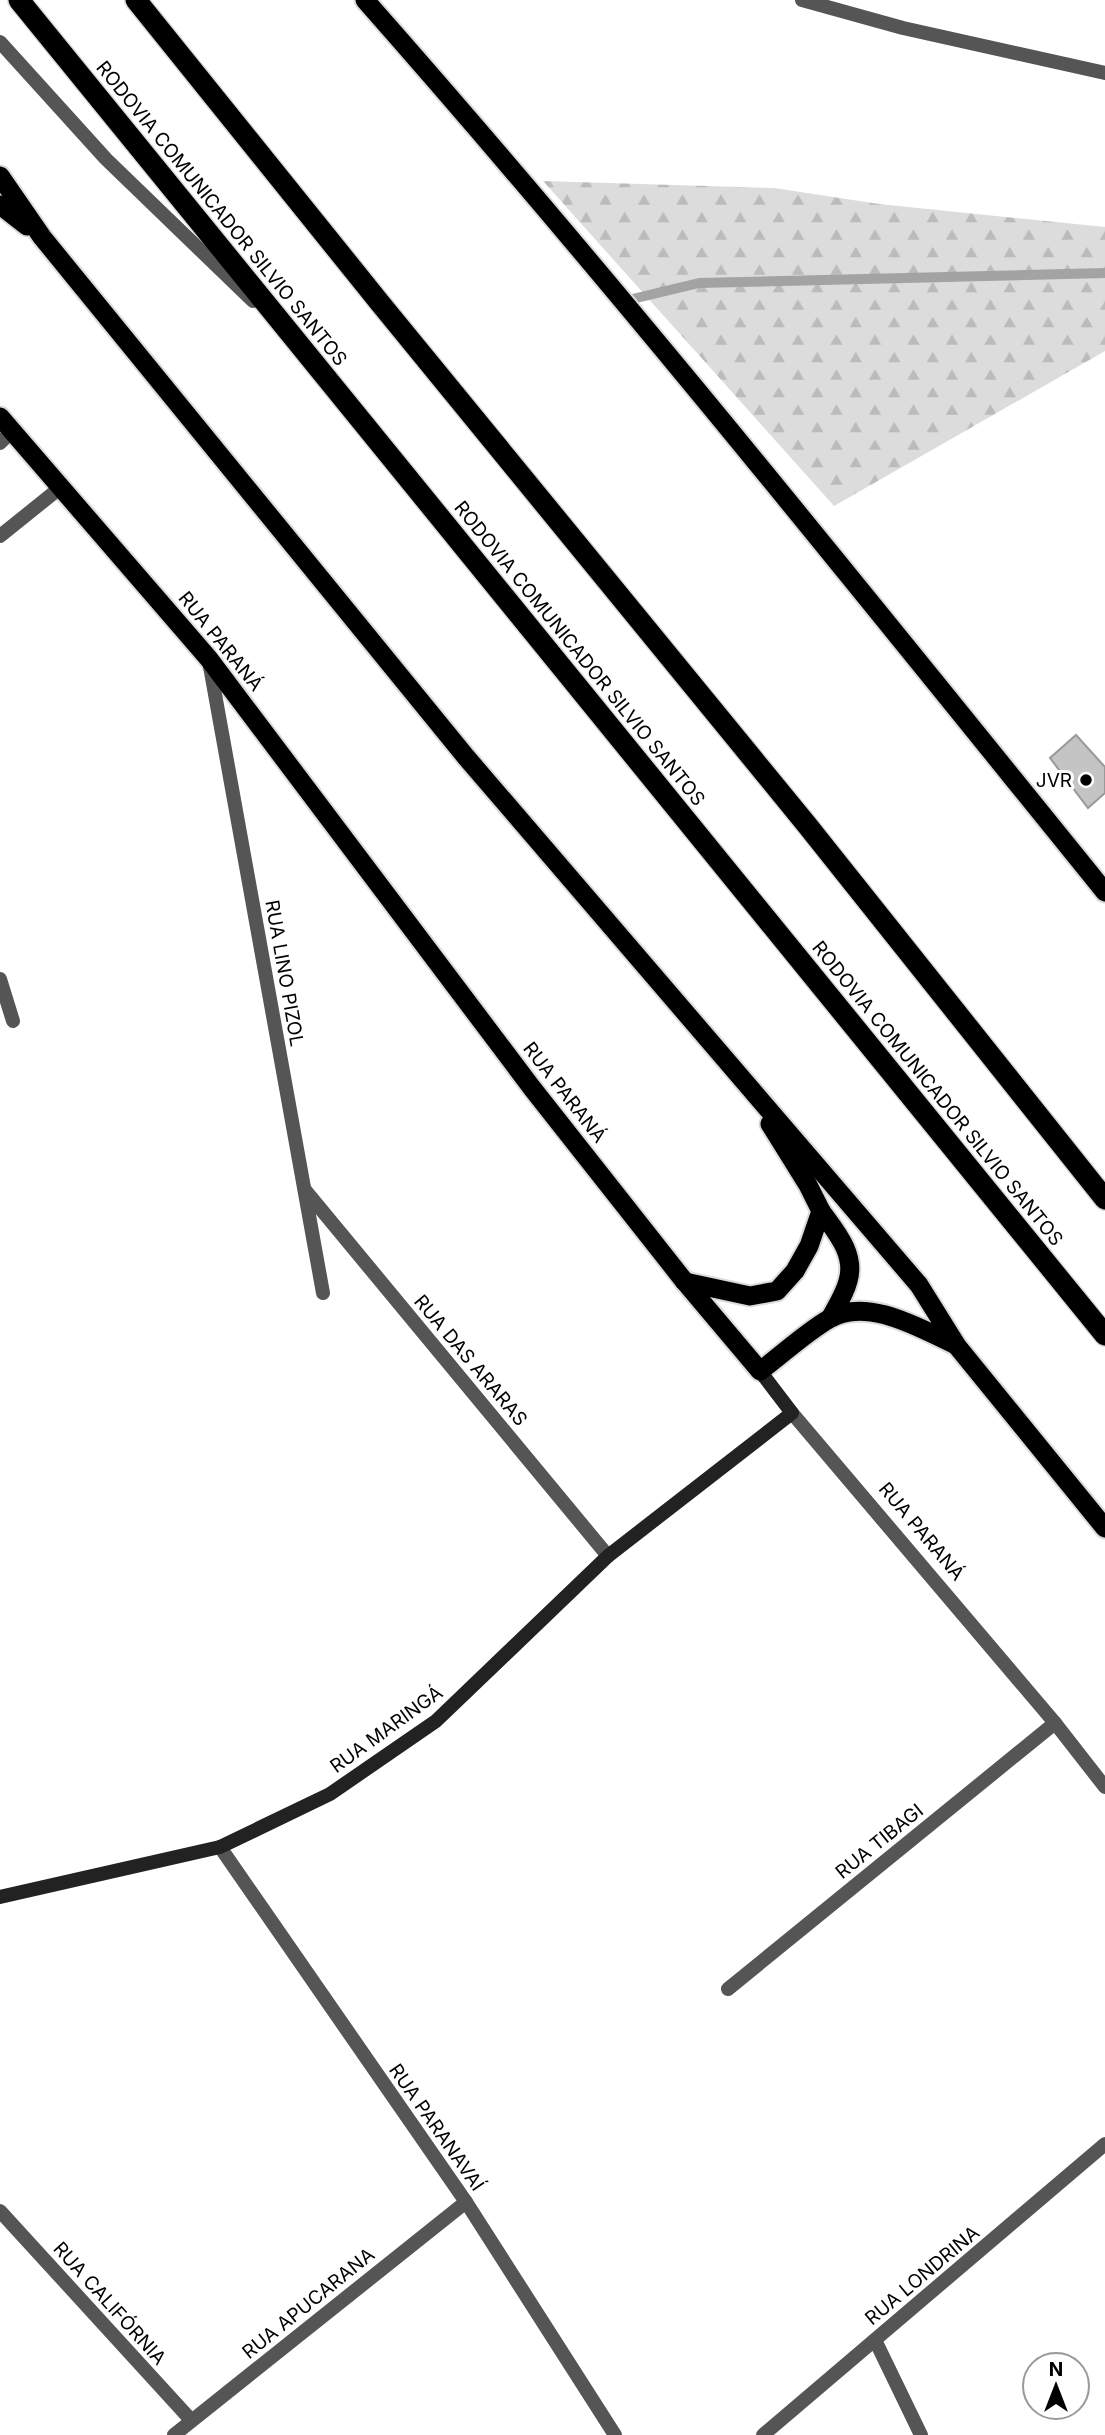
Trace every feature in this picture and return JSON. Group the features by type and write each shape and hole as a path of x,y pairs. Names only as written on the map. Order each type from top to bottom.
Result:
{"highway":[{"name":"RODOVIA COMUNICADOR SILVIO SANTOS","path":"19,0 1105,1335"},
{"path":"136,0 388,314 807,825 1105,1199"},
{"path":"365,0 477,126 1105,892"},
{"path":"0,177 42,237 466,757 919,1285 957,1346 1105,1528"},
{"path":"0,205 42,237"},
{"name":"RUA PARANÁ","path":"4,431 61,487 209,659 532,1088 685,1282 760,1371"},
{"path":"738,1072 808,1185 821,1211 845,1244 850,1263 849,1281 831,1317"},
{"path":"685,1282 750,1296 777,1291 795,1271 805,1254 821,1211"},
{"path":"760,1371 831,1317 857,1311 879,1312 905,1321 957,1346"}],"main road":[{"name":"RUA PARANÁ","path":"760,1371 792,1413"},
{"name":"RUA MARINGÁ","path":"0,1897 220,1847 330,1794 436,1721 608,1556 792,1413"}],"street":[{"path":"802,0 903,28 1105,73"},
{"path":"0,42 106,159 303,350"},
{"path":"0,536 61,487"},
{"name":"RUA LINO PIZOL","path":"209,659 323,1293"},
{"path":"0,979 13,1021"},
{"name":"RUA DAS ARARAS","path":"304,1188 608,1556"},
{"name":"RUA PARANÁ","path":"792,1413 1055,1723 1105,1787"},
{"name":"RUA TIBAGI","path":"728,1989 1055,1723"},
{"name":"RUA PARANAVAÍ","path":"220,1847 466,2202 615,2435"},
{"name":"RUA LONDRINA","path":"763,2435 1105,2144"},
{"name":"RUA APUCARANA","path":"174,2435 466,2202"},
{"name":"RUA CALIFÓRNIA","path":"0,2211 191,2420"},
{"path":"875,2340 921,2435"}],"green space":[{"path":"543,181 774,188 879,204 1105,227 1105,351 834,506"}],"building":[{"name":"JVR","path":"1076,735 1105,767 1105,793 1088,808 1050,758"}],"waterway":[{"path":"624,301 699,283 1105,273"}],"place":[{"name":"JVR","path":"1086,780"}]}
